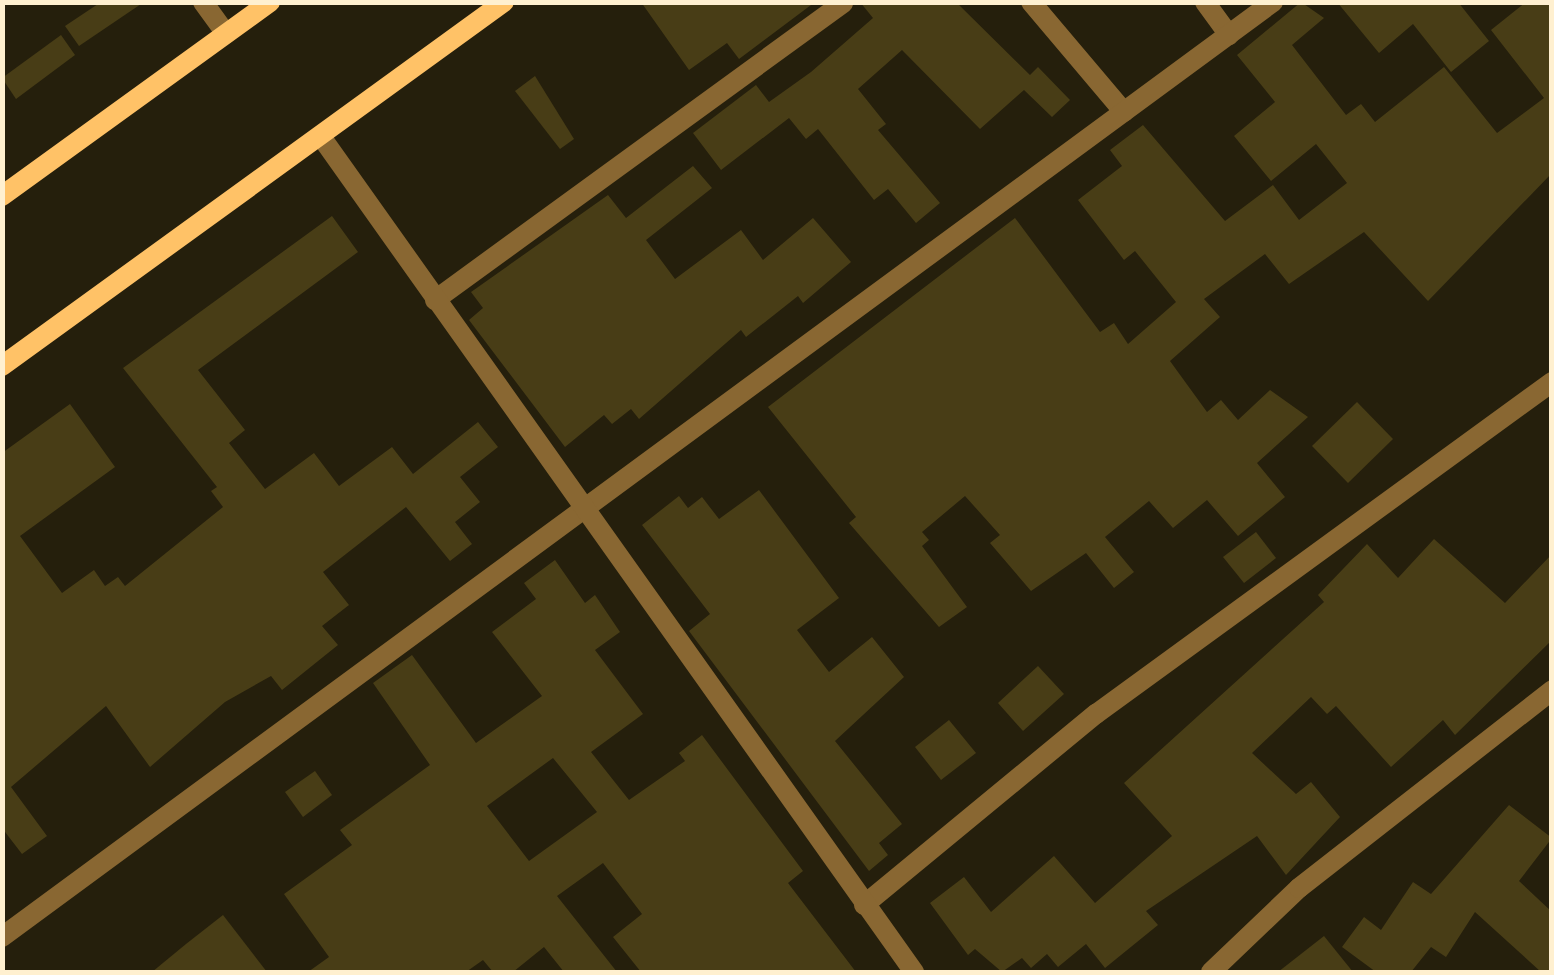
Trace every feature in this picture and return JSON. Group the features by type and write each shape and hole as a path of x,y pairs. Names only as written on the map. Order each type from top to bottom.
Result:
{"main road":[{"path":"2,196 270,2"},
{"path":"2,366 322,138 504,2"}],"street":[{"path":"203,2 226,34"},
{"path":"1031,2 1124,112"},
{"path":"1204,2 1229,34"},
{"path":"2,937 585,516 1272,2"},
{"path":"435,300 843,3"},
{"path":"322,138 585,516 914,972"},
{"path":"864,905 1096,714 1552,382"},
{"path":"1211,972 1300,888 1552,690"}],"building":[{"path":"101,2 144,2 79,46 65,26"},
{"path":"641,2 815,2 739,59 727,43 689,70"},
{"path":"860,2 956,2 1030,75 1038,67 1070,100 1052,117 1024,90 980,129 902,50 858,89 886,124 878,130 940,203 916,223 888,189 874,200 818,129 806,139 789,118 721,170 693,133 756,85 769,102 811,72 873,18"},
{"path":"1301,2 1324,18 1292,45 1346,115 1361,104 1375,122 1444,67 1497,133 1544,98 1491,30 1526,2 1552,2 1552,173 1428,301 1364,232 1289,284 1265,254 1204,299 1220,317 1170,361 1207,412 1221,400 1238,420 1270,390 1308,417 1257,463 1285,497 1238,536 1207,500 1173,528 1149,501 1105,537 1134,572 1114,588 1086,553 1031,591 990,543 1000,535 965,496 922,532 929,540 922,546 967,607 939,627 849,523 856,517 768,407 1015,218 1100,332 1114,323 1128,344 1176,302 1135,251 1124,260 1078,200 1122,166 1110,150 1143,125 1225,221 1273,185 1299,220 1347,183 1316,144 1271,181 1234,136 1275,102 1237,55"},
{"path":"1337,2 1458,2 1489,41 1451,72 1413,24 1379,53"},
{"path":"61,35 75,55 16,99 2,78"},
{"path":"535,76 574,139 560,149 515,91"},
{"path":"693,166 712,188 646,240 675,279 741,230 763,260 813,218 851,262 803,303 798,296 746,337 741,330 639,419 631,409 612,424 604,415 565,447 469,320 483,308 471,292 608,195 626,218"},
{"path":"332,216 358,252 198,370 245,430 229,443 265,489 314,453 339,486 392,447 413,474 478,422 498,447 460,477 480,502 455,522 472,544 450,561 406,507 323,572 349,605 322,626 338,645 282,690 271,676 225,702 150,767 106,706 11,787 47,836 22,854 2,828 2,453 70,404 115,467 20,536 62,593 94,570 105,586 118,577 125,586 223,507 211,491 217,487 123,368"},
{"path":"1357,402 1393,439 1348,483 1312,446"},
{"path":"759,490 839,598 797,630 829,672 872,637 904,677 835,741 902,824 879,843 888,855 869,871 689,631 710,614 642,525 679,496 688,508 702,497 719,519"},
{"path":"1256,532 1276,558 1244,583 1223,557"},
{"path":"1434,539 1505,603 1552,554 1552,640 1455,735 1443,720 1391,767 1336,706 1327,714 1311,697 1252,753 1296,794 1311,782 1340,817 1286,875 1257,836 1146,911 1158,925 1105,968 1086,944 1058,967 1047,954 1031,968 1022,958 1002,972 975,949 968,955 930,903 964,877 991,912 1054,856 1095,903 1172,836 1124,783 1324,602 1318,595 1367,544 1398,578"},
{"path":"555,560 585,603 595,595 620,632 595,650 643,714 591,752 629,800 685,761 679,753 702,735 803,871 788,883 856,972 641,972 613,937 642,914 603,863 557,896 617,972 564,972 544,947 513,972 493,972 483,960 466,972 308,972 329,957 284,894 352,845 340,830 430,765 373,683 412,655 476,743 542,696 492,632 536,599 524,583","holes":["553,758 597,812 529,861 487,806"]},
{"path":"1038,666 1064,694 1023,731 998,703"},
{"path":"949,720 976,753 941,780 915,747"},
{"path":"315,771 332,795 303,817 285,792"},
{"path":"1509,805 1552,838 1519,881 1552,912 1552,972 1541,972 1475,912 1446,957 1431,947 1411,972 1376,972 1342,947 1364,917 1381,930 1413,882 1431,894"},
{"path":"223,915 267,972 152,972 186,944"},
{"path":"1324,936 1353,972 1278,972"}]}
